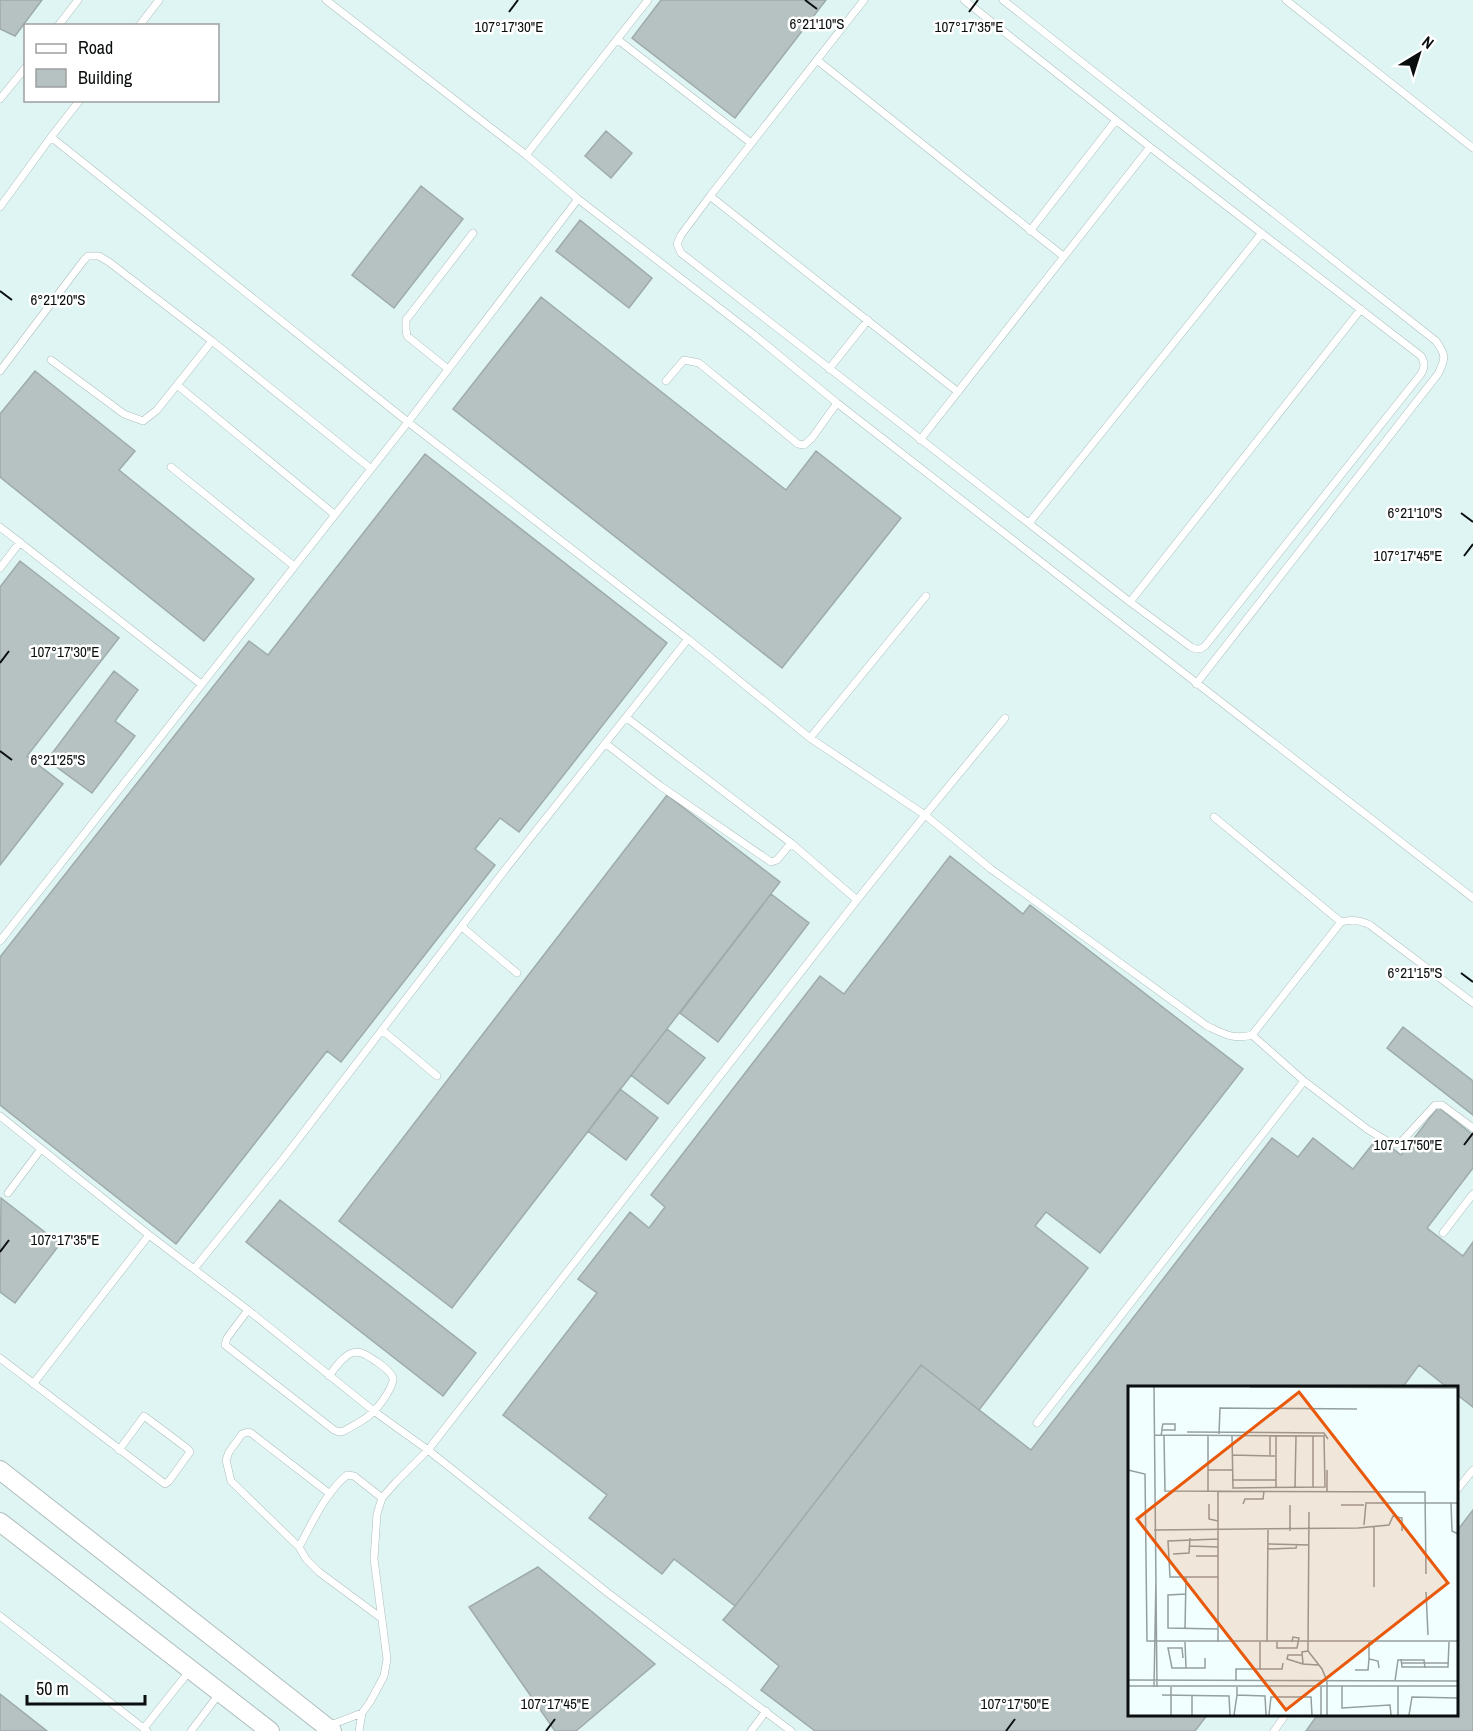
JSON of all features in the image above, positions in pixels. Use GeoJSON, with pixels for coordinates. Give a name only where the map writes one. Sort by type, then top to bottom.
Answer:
{"type":"FeatureCollection","features":[{"type":"Feature","properties":{"kind":"street"},"geometry":{"type":"LineString","coordinates":[[0,1470],[329,1729]]}},
{"type":"Feature","properties":{"kind":"street"},"geometry":{"type":"LineString","coordinates":[[0,1522],[270,1731]]}},
{"type":"Feature","properties":{"kind":"lane"},"geometry":{"type":"LineString","coordinates":[[60,24],[78,0]]}},
{"type":"Feature","properties":{"kind":"lane"},"geometry":{"type":"LineString","coordinates":[[141,24],[159,0]]}},
{"type":"Feature","properties":{"kind":"lane"},"geometry":{"type":"LineString","coordinates":[[326,0],[753,334],[837,403],[1473,898]]}},
{"type":"Feature","properties":{"kind":"lane"},"geometry":{"type":"LineString","coordinates":[[526,156],[648,0]]}},
{"type":"Feature","properties":{"kind":"lane"},"geometry":{"type":"LineString","coordinates":[[864,0],[710,196],[681,235],[677,244],[678,248],[681,253],[920,440],[1196,650],[1205,646],[1413,384],[1424,368],[1424,361],[1421,356],[964,0]]}},
{"type":"Feature","properties":{"kind":"lane"},"geometry":{"type":"LineString","coordinates":[[1003,0],[1436,341],[1443,351],[1444,362],[1438,374],[1196,684]]}},
{"type":"Feature","properties":{"kind":"lane"},"geometry":{"type":"LineString","coordinates":[[1286,0],[1473,148]]}},
{"type":"Feature","properties":{"kind":"lane"},"geometry":{"type":"LineString","coordinates":[[617,39],[751,143]]}},
{"type":"Feature","properties":{"kind":"lane"},"geometry":{"type":"LineString","coordinates":[[817,60],[1063,256]]}},
{"type":"Feature","properties":{"kind":"lane"},"geometry":{"type":"LineString","coordinates":[[0,99],[24,69]]}},
{"type":"Feature","properties":{"kind":"lane"},"geometry":{"type":"LineString","coordinates":[[0,207],[78,102]]}},
{"type":"Feature","properties":{"kind":"lane"},"geometry":{"type":"LineString","coordinates":[[1030,231],[1116,120]]}},
{"type":"Feature","properties":{"kind":"lane"},"geometry":{"type":"LineString","coordinates":[[51,137],[408,422],[688,639],[810,738],[925,815],[990,869],[1208,1026],[1229,1037],[1241,1038],[1252,1035],[1341,922],[1357,920],[1370,925],[1473,1003]]}},
{"type":"Feature","properties":{"kind":"lane"},"geometry":{"type":"LineString","coordinates":[[920,440],[1150,147]]}},
{"type":"Feature","properties":{"kind":"lane"},"geometry":{"type":"LineString","coordinates":[[710,196],[958,392]]}},
{"type":"Feature","properties":{"kind":"lane"},"geometry":{"type":"LineString","coordinates":[[0,941],[408,422],[578,199]]}},
{"type":"Feature","properties":{"kind":"lane"},"geometry":{"type":"LineString","coordinates":[[448,369],[407,336],[406,320],[472,233]]}},
{"type":"Feature","properties":{"kind":"lane"},"geometry":{"type":"LineString","coordinates":[[1029,524],[1262,233]]}},
{"type":"Feature","properties":{"kind":"lane"},"geometry":{"type":"LineString","coordinates":[[0,371],[84,260],[94,255],[104,258],[212,341],[370,468]]}},
{"type":"Feature","properties":{"kind":"lane"},"geometry":{"type":"LineString","coordinates":[[1130,602],[1360,309]]}},
{"type":"Feature","properties":{"kind":"lane"},"geometry":{"type":"LineString","coordinates":[[829,369],[868,320]]}},
{"type":"Feature","properties":{"kind":"lane"},"geometry":{"type":"LineString","coordinates":[[51,360],[124,414],[142,422],[157,410],[212,341]]}},
{"type":"Feature","properties":{"kind":"lane"},"geometry":{"type":"LineString","coordinates":[[666,381],[684,360],[699,363],[798,444],[804,445],[812,438],[837,403]]}},
{"type":"Feature","properties":{"kind":"lane"},"geometry":{"type":"LineString","coordinates":[[177,385],[334,514]]}},
{"type":"Feature","properties":{"kind":"lane"},"geometry":{"type":"LineString","coordinates":[[171,467],[294,566]]}},
{"type":"Feature","properties":{"kind":"lane"},"geometry":{"type":"LineString","coordinates":[[0,527],[201,684]]}},
{"type":"Feature","properties":{"kind":"lane"},"geometry":{"type":"LineString","coordinates":[[0,568],[20,542]]}},
{"type":"Feature","properties":{"kind":"lane"},"geometry":{"type":"LineString","coordinates":[[810,738],[926,596]]}},
{"type":"Feature","properties":{"kind":"lane"},"geometry":{"type":"LineString","coordinates":[[194,1269],[283,1159],[504,871],[688,639]]}},
{"type":"Feature","properties":{"kind":"lane"},"geometry":{"type":"LineString","coordinates":[[627,718],[791,843],[857,900]]}},
{"type":"Feature","properties":{"kind":"lane"},"geometry":{"type":"LineString","coordinates":[[358,1731],[362,1713],[384,1676],[387,1659],[374,1559],[377,1514],[382,1498],[428,1450],[857,900],[1005,718]]}},
{"type":"Feature","properties":{"kind":"lane"},"geometry":{"type":"LineString","coordinates":[[605,743],[659,785],[771,862],[777,860],[791,843]]}},
{"type":"Feature","properties":{"kind":"lane"},"geometry":{"type":"LineString","coordinates":[[1214,817],[1341,922]]}},
{"type":"Feature","properties":{"kind":"lane"},"geometry":{"type":"LineString","coordinates":[[462,927],[517,973]]}},
{"type":"Feature","properties":{"kind":"lane"},"geometry":{"type":"LineString","coordinates":[[382,1030],[437,1076]]}},
{"type":"Feature","properties":{"kind":"lane"},"geometry":{"type":"LineString","coordinates":[[1252,1035],[1304,1081],[1367,1130],[1392,1144],[1402,1141],[1435,1105],[1442,1105],[1473,1128]]}},
{"type":"Feature","properties":{"kind":"lane"},"geometry":{"type":"LineString","coordinates":[[1036,1423],[1304,1081]]}},
{"type":"Feature","properties":{"kind":"lane"},"geometry":{"type":"LineString","coordinates":[[0,1116],[375,1412],[428,1450],[608,1593],[791,1731]]}},
{"type":"Feature","properties":{"kind":"lane"},"geometry":{"type":"LineString","coordinates":[[8,1193],[42,1149]]}},
{"type":"Feature","properties":{"kind":"lane"},"geometry":{"type":"LineString","coordinates":[[1443,1233],[1473,1194]]}},
{"type":"Feature","properties":{"kind":"lane"},"geometry":{"type":"LineString","coordinates":[[33,1384],[149,1235]]}},
{"type":"Feature","properties":{"kind":"lane"},"geometry":{"type":"LineString","coordinates":[[248,1310],[227,1338],[225,1345],[227,1348],[339,1432],[375,1412],[393,1382],[389,1372],[362,1352],[347,1355],[329,1376]]}},
{"type":"Feature","properties":{"kind":"lane"},"geometry":{"type":"LineString","coordinates":[[0,1358],[119,1450],[165,1484],[190,1452],[144,1416],[119,1450]]}},
{"type":"Feature","properties":{"kind":"lane"},"geometry":{"type":"LineString","coordinates":[[330,1494],[248,1432],[242,1434],[226,1460],[231,1481],[299,1547],[306,1559],[319,1572],[381,1618]]}},
{"type":"Feature","properties":{"kind":"lane"},"geometry":{"type":"LineString","coordinates":[[1458,1489],[1473,1470]]}},
{"type":"Feature","properties":{"kind":"lane"},"geometry":{"type":"LineString","coordinates":[[299,1547],[330,1494],[344,1477],[351,1474],[382,1498]]}},
{"type":"Feature","properties":{"kind":"lane"},"geometry":{"type":"LineString","coordinates":[[0,1616],[146,1730],[191,1669]]}},
{"type":"Feature","properties":{"kind":"lane"},"geometry":{"type":"LineString","coordinates":[[191,1731],[220,1692]]}},
{"type":"Feature","properties":{"kind":"lane"},"geometry":{"type":"LineString","coordinates":[[751,1731],[766,1711]]}},
{"type":"Feature","properties":{"kind":"lane"},"geometry":{"type":"LineString","coordinates":[[329,1729],[362,1713]]}},
{"type":"Feature","properties":{"kind":"lane"},"geometry":{"type":"LineString","coordinates":[[1274,1731],[1285,1716]]}},
{"type":"Feature","properties":{"kind":"shaded area"},"geometry":{"type":"Polygon","coordinates":[[[0,0],[1473,0],[1473,1731],[0,1731],[0,0]]]}},
{"type":"Feature","properties":{"kind":"building"},"geometry":{"type":"Polygon","coordinates":[[[0,0],[42,0],[15,36],[0,29],[0,0]]]}},
{"type":"Feature","properties":{"kind":"building"},"geometry":{"type":"Polygon","coordinates":[[[661,0],[826,0],[735,118],[632,38],[661,0]]]}},
{"type":"Feature","properties":{"kind":"building"},"geometry":{"type":"Polygon","coordinates":[[[606,131],[632,153],[611,178],[585,156],[606,131]]]}},
{"type":"Feature","properties":{"kind":"building"},"geometry":{"type":"Polygon","coordinates":[[[421,186],[463,219],[394,308],[352,275],[421,186]]]}},
{"type":"Feature","properties":{"kind":"building"},"geometry":{"type":"Polygon","coordinates":[[[580,220],[652,278],[629,308],[556,251],[580,220]]]}},
{"type":"Feature","properties":{"kind":"building"},"geometry":{"type":"Polygon","coordinates":[[[541,297],[786,490],[816,451],[901,518],[782,668],[453,409],[541,297]]]}},
{"type":"Feature","properties":{"kind":"building"},"geometry":{"type":"Polygon","coordinates":[[[35,371],[135,451],[119,470],[254,579],[204,641],[0,477],[0,414],[35,371]]]}},
{"type":"Feature","properties":{"kind":"building"},"geometry":{"type":"Polygon","coordinates":[[[425,454],[667,643],[519,832],[500,818],[475,849],[495,865],[341,1062],[327,1051],[176,1244],[0,1105],[0,957],[249,641],[268,655],[425,454]]]}},
{"type":"Feature","properties":{"kind":"building"},"geometry":{"type":"Polygon","coordinates":[[[20,561],[119,638],[27,756],[63,784],[0,865],[0,587],[20,561]]]}},
{"type":"Feature","properties":{"kind":"building"},"geometry":{"type":"Polygon","coordinates":[[[114,671],[138,690],[115,721],[135,736],[92,793],[47,760],[114,671]]]}},
{"type":"Feature","properties":{"kind":"building"},"geometry":{"type":"Polygon","coordinates":[[[667,795],[780,882],[452,1308],[339,1221],[667,795]]]}},
{"type":"Feature","properties":{"kind":"building"},"geometry":{"type":"Polygon","coordinates":[[[950,856],[1023,914],[1030,905],[1243,1069],[1100,1253],[1046,1212],[1035,1226],[1088,1268],[979,1410],[921,1365],[735,1606],[674,1559],[662,1574],[589,1518],[607,1495],[503,1415],[597,1293],[578,1279],[630,1212],[649,1228],[665,1207],[651,1195],[820,976],[844,994],[950,856]]]}},
{"type":"Feature","properties":{"kind":"building"},"geometry":{"type":"Polygon","coordinates":[[[771,894],[809,923],[718,1042],[680,1013],[771,894]]]}},
{"type":"Feature","properties":{"kind":"building"},"geometry":{"type":"Polygon","coordinates":[[[1403,1027],[1473,1081],[1473,1115],[1387,1048],[1403,1027]]]}},
{"type":"Feature","properties":{"kind":"building"},"geometry":{"type":"Polygon","coordinates":[[[667,1029],[705,1058],[668,1104],[631,1075],[667,1029]]]}},
{"type":"Feature","properties":{"kind":"building"},"geometry":{"type":"Polygon","coordinates":[[[620,1089],[658,1118],[626,1160],[588,1131],[620,1089]]]}},
{"type":"Feature","properties":{"kind":"building"},"geometry":{"type":"Polygon","coordinates":[[[1438,1107],[1473,1135],[1473,1168],[1427,1228],[1463,1256],[1473,1242],[1473,1407],[1458,1396],[1458,1386],[1445,1386],[1419,1365],[1403,1386],[1128,1386],[1128,1716],[1206,1716],[1195,1731],[815,1731],[761,1690],[779,1666],[723,1620],[921,1365],[1031,1450],[1272,1138],[1298,1157],[1313,1138],[1353,1169],[1378,1137],[1401,1155],[1438,1107]]]}},
{"type":"Feature","properties":{"kind":"building"},"geometry":{"type":"Polygon","coordinates":[[[1,1198],[60,1244],[15,1303],[0,1292],[1,1198]]]}},
{"type":"Feature","properties":{"kind":"building"},"geometry":{"type":"Polygon","coordinates":[[[280,1200],[476,1353],[443,1396],[246,1242],[280,1200]]]}},
{"type":"Feature","properties":{"kind":"building"},"geometry":{"type":"Polygon","coordinates":[[[1473,1510],[1473,1731],[1306,1731],[1317,1716],[1458,1716],[1458,1529],[1473,1510]]]}},
{"type":"Feature","properties":{"kind":"building"},"geometry":{"type":"Polygon","coordinates":[[[538,1567],[655,1664],[576,1731],[555,1731],[469,1607],[538,1567]]]}},
{"type":"Feature","properties":{"kind":"building"},"geometry":{"type":"Polygon","coordinates":[[[0,1694],[47,1731],[0,1731],[0,1694]]]}}]}
